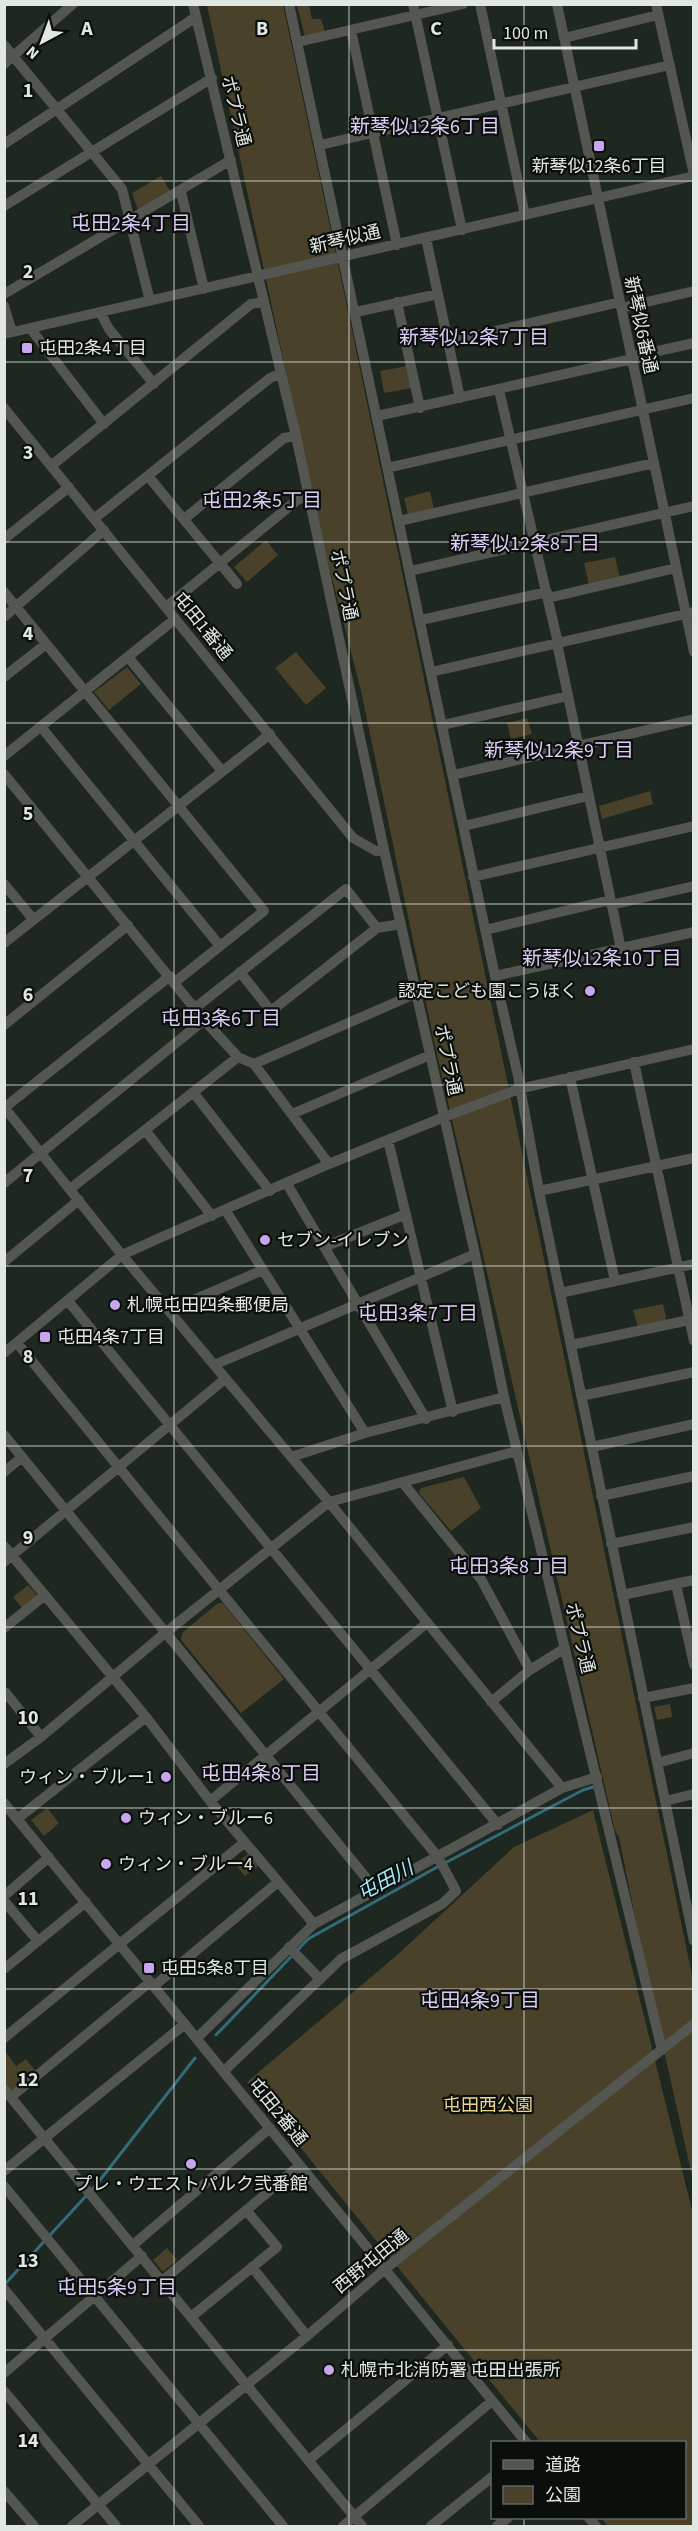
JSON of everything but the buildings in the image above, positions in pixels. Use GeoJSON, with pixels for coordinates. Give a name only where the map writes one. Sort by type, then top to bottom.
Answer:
{"type":"FeatureCollection","features":[{"type":"Feature","properties":{"kind":"street"},"geometry":{"type":"LineString","coordinates":[[4,64],[73,4]]}},
{"type":"Feature","properties":{"kind":"street","name":"ポプラ通"},"geometry":{"type":"LineString","coordinates":[[193,4],[296,436],[384,850],[475,1254],[504,1397],[662,2050]]}},
{"type":"Feature","properties":{"kind":"street"},"geometry":{"type":"LineString","coordinates":[[290,4],[519,1089],[693,1941]]}},
{"type":"Feature","properties":{"kind":"street"},"geometry":{"type":"LineString","coordinates":[[298,42],[351,30],[414,10],[463,4]]}},
{"type":"Feature","properties":{"kind":"street"},"geometry":{"type":"LineString","coordinates":[[480,4],[525,215]]}},
{"type":"Feature","properties":{"kind":"street","name":"新琴似6番通"},"geometry":{"type":"LineString","coordinates":[[556,4],[676,568],[689,613],[693,652]]}},
{"type":"Feature","properties":{"kind":"street"},"geometry":{"type":"LineString","coordinates":[[414,10],[462,230]]}},
{"type":"Feature","properties":{"kind":"street"},"geometry":{"type":"LineString","coordinates":[[564,38],[657,10],[693,176]]}},
{"type":"Feature","properties":{"kind":"street"},"geometry":{"type":"LineString","coordinates":[[4,144],[196,17]]}},
{"type":"Feature","properties":{"kind":"street"},"geometry":{"type":"LineString","coordinates":[[351,30],[397,245]]}},
{"type":"Feature","properties":{"kind":"street"},"geometry":{"type":"LineString","coordinates":[[4,45],[122,189],[150,301]]}},
{"type":"Feature","properties":{"kind":"street"},"geometry":{"type":"LineString","coordinates":[[320,145],[670,65]]}},
{"type":"Feature","properties":{"kind":"street"},"geometry":{"type":"LineString","coordinates":[[4,206],[212,78]]}},
{"type":"Feature","properties":{"kind":"street"},"geometry":{"type":"LineString","coordinates":[[4,294],[181,192],[231,160]]}},
{"type":"Feature","properties":{"kind":"street","name":"新琴似通"},"geometry":{"type":"LineString","coordinates":[[8,333],[693,176]]}},
{"type":"Feature","properties":{"kind":"street"},"geometry":{"type":"LineString","coordinates":[[181,192],[204,289]]}},
{"type":"Feature","properties":{"kind":"street"},"geometry":{"type":"LineString","coordinates":[[426,238],[460,398]]}},
{"type":"Feature","properties":{"kind":"street"},"geometry":{"type":"LineString","coordinates":[[448,342],[693,291]]}},
{"type":"Feature","properties":{"kind":"street"},"geometry":{"type":"LineString","coordinates":[[356,312],[438,294]]}},
{"type":"Feature","properties":{"kind":"street"},"geometry":{"type":"LineString","coordinates":[[51,466],[251,304],[264,302]]}},
{"type":"Feature","properties":{"kind":"street"},"geometry":{"type":"LineString","coordinates":[[398,303],[420,408]]}},
{"type":"Feature","properties":{"kind":"street"},"geometry":{"type":"LineString","coordinates":[[4,306],[8,333]]}},
{"type":"Feature","properties":{"kind":"street"},"geometry":{"type":"LineString","coordinates":[[100,312],[109,328],[154,384]]}},
{"type":"Feature","properties":{"kind":"street"},"geometry":{"type":"LineString","coordinates":[[30,328],[104,424]]}},
{"type":"Feature","properties":{"kind":"street"},"geometry":{"type":"LineString","coordinates":[[377,416],[499,390],[693,343]]}},
{"type":"Feature","properties":{"kind":"street"},"geometry":{"type":"LineString","coordinates":[[95,518],[270,378],[281,373]]}},
{"type":"Feature","properties":{"kind":"street"},"geometry":{"type":"LineString","coordinates":[[499,390],[548,595],[621,949]]}},
{"type":"Feature","properties":{"kind":"street"},"geometry":{"type":"LineString","coordinates":[[387,468],[693,398]]}},
{"type":"Feature","properties":{"kind":"street","name":"屯田1番通"},"geometry":{"type":"LineString","coordinates":[[4,408],[353,838],[376,851],[384,850]]}},
{"type":"Feature","properties":{"kind":"street"},"geometry":{"type":"LineString","coordinates":[[184,519],[284,438],[296,436]]}},
{"type":"Feature","properties":{"kind":"street"},"geometry":{"type":"LineString","coordinates":[[399,520],[654,463]]}},
{"type":"Feature","properties":{"kind":"street"},"geometry":{"type":"LineString","coordinates":[[148,476],[237,584]]}},
{"type":"Feature","properties":{"kind":"street"},"geometry":{"type":"LineString","coordinates":[[4,539],[69,487]]}},
{"type":"Feature","properties":{"kind":"street"},"geometry":{"type":"LineString","coordinates":[[166,607],[219,562],[308,494]]}},
{"type":"Feature","properties":{"kind":"street"},"geometry":{"type":"LineString","coordinates":[[410,571],[693,506]]}},
{"type":"Feature","properties":{"kind":"street"},"geometry":{"type":"LineString","coordinates":[[4,617],[104,530]]}},
{"type":"Feature","properties":{"kind":"street"},"geometry":{"type":"LineString","coordinates":[[421,620],[676,568]]}},
{"type":"Feature","properties":{"kind":"street"},"geometry":{"type":"LineString","coordinates":[[4,592],[264,911],[5,1108],[122,1255],[329,1502],[562,1788]]}},
{"type":"Feature","properties":{"kind":"street"},"geometry":{"type":"LineString","coordinates":[[431,672],[689,613]]}},
{"type":"Feature","properties":{"kind":"street"},"geometry":{"type":"LineString","coordinates":[[4,756],[175,619]]}},
{"type":"Feature","properties":{"kind":"street"},"geometry":{"type":"LineString","coordinates":[[4,677],[46,644]]}},
{"type":"Feature","properties":{"kind":"street"},"geometry":{"type":"LineString","coordinates":[[128,657],[222,771]]}},
{"type":"Feature","properties":{"kind":"street"},"geometry":{"type":"LineString","coordinates":[[443,726],[568,696]]}},
{"type":"Feature","properties":{"kind":"street"},"geometry":{"type":"LineString","coordinates":[[453,775],[693,719]]}},
{"type":"Feature","properties":{"kind":"street"},"geometry":{"type":"LineString","coordinates":[[41,727],[220,946]]}},
{"type":"Feature","properties":{"kind":"street"},"geometry":{"type":"LineString","coordinates":[[4,943],[270,734]]}},
{"type":"Feature","properties":{"kind":"street"},"geometry":{"type":"LineString","coordinates":[[4,774],[204,1020],[238,1057],[254,1064],[329,1164]]}},
{"type":"Feature","properties":{"kind":"street"},"geometry":{"type":"LineString","coordinates":[[464,826],[588,796]]}},
{"type":"Feature","properties":{"kind":"street"},"geometry":{"type":"LineString","coordinates":[[473,877],[693,826]]}},
{"type":"Feature","properties":{"kind":"street"},"geometry":{"type":"LineString","coordinates":[[4,884],[33,919]]}},
{"type":"Feature","properties":{"kind":"street"},"geometry":{"type":"LineString","coordinates":[[485,930],[693,886]]}},
{"type":"Feature","properties":{"kind":"street"},"geometry":{"type":"LineString","coordinates":[[195,1008],[346,889],[377,928]]}},
{"type":"Feature","properties":{"kind":"street"},"geometry":{"type":"LineString","coordinates":[[240,972],[271,1011],[377,928],[401,924]]}},
{"type":"Feature","properties":{"kind":"street"},"geometry":{"type":"LineString","coordinates":[[4,1025],[128,925]]}},
{"type":"Feature","properties":{"kind":"street"},"geometry":{"type":"LineString","coordinates":[[495,976],[693,932]]}},
{"type":"Feature","properties":{"kind":"street"},"geometry":{"type":"LineString","coordinates":[[254,1064],[417,993]]}},
{"type":"Feature","properties":{"kind":"street"},"geometry":{"type":"LineString","coordinates":[[4,1184],[204,1020]]}},
{"type":"Feature","properties":{"kind":"street"},"geometry":{"type":"LineString","coordinates":[[4,1353],[122,1255],[329,1164],[519,1089],[693,1049]]}},
{"type":"Feature","properties":{"kind":"street"},"geometry":{"type":"LineString","coordinates":[[292,1114],[430,1055]]}},
{"type":"Feature","properties":{"kind":"street"},"geometry":{"type":"LineString","coordinates":[[70,1189],[238,1057]]}},
{"type":"Feature","properties":{"kind":"street"},"geometry":{"type":"LineString","coordinates":[[634,1062],[691,1319],[693,1341]]}},
{"type":"Feature","properties":{"kind":"street"},"geometry":{"type":"LineString","coordinates":[[570,1077],[615,1281]]}},
{"type":"Feature","properties":{"kind":"street"},"geometry":{"type":"LineString","coordinates":[[193,1092],[270,1191]]}},
{"type":"Feature","properties":{"kind":"street"},"geometry":{"type":"LineString","coordinates":[[145,1130],[212,1216]]}},
{"type":"Feature","properties":{"kind":"street"},"geometry":{"type":"LineString","coordinates":[[388,1140],[453,1412]]}},
{"type":"Feature","properties":{"kind":"street"},"geometry":{"type":"LineString","coordinates":[[539,1191],[693,1158]]}},
{"type":"Feature","properties":{"kind":"street"},"geometry":{"type":"LineString","coordinates":[[287,1184],[426,1419]]}},
{"type":"Feature","properties":{"kind":"street"},"geometry":{"type":"LineString","coordinates":[[4,1262],[79,1200]]}},
{"type":"Feature","properties":{"kind":"street"},"geometry":{"type":"LineString","coordinates":[[226,1211],[365,1433]]}},
{"type":"Feature","properties":{"kind":"street"},"geometry":{"type":"LineString","coordinates":[[324,1247],[406,1214]]}},
{"type":"Feature","properties":{"kind":"street"},"geometry":{"type":"LineString","coordinates":[[214,1365],[475,1254]]}},
{"type":"Feature","properties":{"kind":"street"},"geometry":{"type":"LineString","coordinates":[[560,1293],[693,1264]]}},
{"type":"Feature","properties":{"kind":"street"},"geometry":{"type":"LineString","coordinates":[[170,1310],[263,1270]]}},
{"type":"Feature","properties":{"kind":"street"},"geometry":{"type":"LineString","coordinates":[[68,1301],[498,1825]]}},
{"type":"Feature","properties":{"kind":"street"},"geometry":{"type":"LineString","coordinates":[[571,1345],[691,1319]]}},
{"type":"Feature","properties":{"kind":"street"},"geometry":{"type":"LineString","coordinates":[[16,1343],[438,1857],[456,1892],[441,1904],[340,1959],[224,2071]]}},
{"type":"Feature","properties":{"kind":"street"},"geometry":{"type":"LineString","coordinates":[[581,1396],[693,1372]]}},
{"type":"Feature","properties":{"kind":"street"},"geometry":{"type":"LineString","coordinates":[[8,1559],[225,1379]]}},
{"type":"Feature","properties":{"kind":"street"},"geometry":{"type":"LineString","coordinates":[[291,1457],[365,1433],[504,1397]]}},
{"type":"Feature","properties":{"kind":"street"},"geometry":{"type":"LineString","coordinates":[[591,1447],[693,1424]]}},
{"type":"Feature","properties":{"kind":"street"},"geometry":{"type":"LineString","coordinates":[[4,1435],[376,1890]]}},
{"type":"Feature","properties":{"kind":"street"},"geometry":{"type":"LineString","coordinates":[[4,1764],[41,1737],[165,1633],[329,1502],[517,1451]]}},
{"type":"Feature","properties":{"kind":"street"},"geometry":{"type":"LineString","coordinates":[[4,1472],[22,1457]]}},
{"type":"Feature","properties":{"kind":"street"},"geometry":{"type":"LineString","coordinates":[[601,1496],[693,1476]]}},
{"type":"Feature","properties":{"kind":"street"},"geometry":{"type":"LineString","coordinates":[[403,1483],[482,1579],[530,1670]]}},
{"type":"Feature","properties":{"kind":"street"},"geometry":{"type":"LineString","coordinates":[[611,1544],[693,1527]]}},
{"type":"Feature","properties":{"kind":"street"},"geometry":{"type":"LineString","coordinates":[[4,1546],[8,1559],[45,1595],[146,1717],[210,1801],[314,1924]]}},
{"type":"Feature","properties":{"kind":"street"},"geometry":{"type":"LineString","coordinates":[[622,1595],[693,1580]]}},
{"type":"Feature","properties":{"kind":"street"},"geometry":{"type":"LineString","coordinates":[[676,1584],[693,1665]]}},
{"type":"Feature","properties":{"kind":"street"},"geometry":{"type":"LineString","coordinates":[[4,1628],[45,1595]]}},
{"type":"Feature","properties":{"kind":"street"},"geometry":{"type":"LineString","coordinates":[[210,1801],[427,1623]]}},
{"type":"Feature","properties":{"kind":"street"},"geometry":{"type":"LineString","coordinates":[[491,1702],[530,1670],[565,1648]]}},
{"type":"Feature","properties":{"kind":"street"},"geometry":{"type":"LineString","coordinates":[[643,1698],[693,1688]]}},
{"type":"Feature","properties":{"kind":"street"},"geometry":{"type":"LineString","coordinates":[[4,1694],[6,1693],[41,1737]]}},
{"type":"Feature","properties":{"kind":"street"},"geometry":{"type":"LineString","coordinates":[[17,1819],[146,1717]]}},
{"type":"Feature","properties":{"kind":"street"},"geometry":{"type":"LineString","coordinates":[[657,1762],[693,1753]]}},
{"type":"Feature","properties":{"kind":"street"},"geometry":{"type":"LineString","coordinates":[[197,2038],[314,1924],[562,1788],[597,1777]]}},
{"type":"Feature","properties":{"kind":"street"},"geometry":{"type":"LineString","coordinates":[[665,1801],[693,1794]]}},
{"type":"Feature","properties":{"kind":"street","name":"屯田2番通"},"geometry":{"type":"LineString","coordinates":[[4,1803],[525,2441]]}},
{"type":"Feature","properties":{"kind":"street"},"geometry":{"type":"LineString","coordinates":[[4,2038],[245,1842]]}},
{"type":"Feature","properties":{"kind":"street"},"geometry":{"type":"LineString","coordinates":[[38,1941],[4,1898],[49,1857]]}},
{"type":"Feature","properties":{"kind":"street"},"geometry":{"type":"LineString","coordinates":[[278,1882],[152,1984],[8,2093],[362,2526]]}},
{"type":"Feature","properties":{"kind":"street"},"geometry":{"type":"LineString","coordinates":[[4,1969],[86,1902]]}},
{"type":"Feature","properties":{"kind":"street"},"geometry":{"type":"LineString","coordinates":[[289,1947],[320,1979]]}},
{"type":"Feature","properties":{"kind":"street"},"geometry":{"type":"LineString","coordinates":[[4,2171],[185,2024]]}},
{"type":"Feature","properties":{"kind":"street","name":"西野屯田通"},"geometry":{"type":"LineString","coordinates":[[72,2526],[307,2336],[385,2269],[693,2024]]}},
{"type":"Feature","properties":{"kind":"street"},"geometry":{"type":"LineString","coordinates":[[133,2245],[270,2128]]}},
{"type":"Feature","properties":{"kind":"street"},"geometry":{"type":"LineString","coordinates":[[162,2281],[300,2164]]}},
{"type":"Feature","properties":{"kind":"street"},"geometry":{"type":"LineString","coordinates":[[4,2186],[283,2526]]}},
{"type":"Feature","properties":{"kind":"street"},"geometry":{"type":"LineString","coordinates":[[191,2317],[277,2247],[246,2210]]}},
{"type":"Feature","properties":{"kind":"street"},"geometry":{"type":"LineString","coordinates":[[4,2373],[46,2340],[94,2295],[142,2256]]}},
{"type":"Feature","properties":{"kind":"street"},"geometry":{"type":"LineString","coordinates":[[252,2267],[307,2336]]}},
{"type":"Feature","properties":{"kind":"street"},"geometry":{"type":"LineString","coordinates":[[6,2291],[199,2526]]}},
{"type":"Feature","properties":{"kind":"street"},"geometry":{"type":"LineString","coordinates":[[309,2460],[448,2345]]}},
{"type":"Feature","properties":{"kind":"street"},"geometry":{"type":"LineString","coordinates":[[4,2391],[116,2526]]}},
{"type":"Feature","properties":{"kind":"street"},"geometry":{"type":"LineString","coordinates":[[342,2526],[492,2402]]}},
{"type":"Feature","properties":{"kind":"street"},"geometry":{"type":"LineString","coordinates":[[431,2526],[491,2478]]}},
{"type":"Feature","properties":{"kind":"street"},"geometry":{"type":"LineString","coordinates":[[4,2491],[34,2526]]}},
{"type":"Feature","properties":{"kind":"green space"},"geometry":{"type":"Polygon","coordinates":[[[207,5],[283,5],[693,1980],[693,2180],[645,1967],[619,1837],[615,1831],[434,1041],[361,691],[321,535],[207,5]]]}},
{"type":"Feature","properties":{"kind":"green space"},"geometry":{"type":"Polygon","coordinates":[[[297,5],[309,5],[312,19],[321,19],[325,32],[305,37],[297,5]]]}},
{"type":"Feature","properties":{"kind":"green space"},"geometry":{"type":"Polygon","coordinates":[[[161,176],[172,194],[139,213],[132,193],[161,176]]]}},
{"type":"Feature","properties":{"kind":"green space"},"geometry":{"type":"Polygon","coordinates":[[[407,366],[412,388],[384,393],[380,371],[407,366]]]}},
{"type":"Feature","properties":{"kind":"green space"},"geometry":{"type":"Polygon","coordinates":[[[430,491],[434,509],[408,515],[404,498],[430,491]]]}},
{"type":"Feature","properties":{"kind":"green space"},"geometry":{"type":"Polygon","coordinates":[[[266,540],[278,555],[247,582],[234,567],[266,540]]]}},
{"type":"Feature","properties":{"kind":"green space"},"geometry":{"type":"Polygon","coordinates":[[[615,557],[620,578],[589,585],[584,563],[615,557]]]}},
{"type":"Feature","properties":{"kind":"green space"},"geometry":{"type":"Polygon","coordinates":[[[296,652],[326,688],[306,705],[275,668],[296,652]]]}},
{"type":"Feature","properties":{"kind":"green space"},"geometry":{"type":"Polygon","coordinates":[[[127,667],[141,684],[109,710],[94,692],[127,667]]]}},
{"type":"Feature","properties":{"kind":"green space"},"geometry":{"type":"Polygon","coordinates":[[[527,718],[532,734],[511,739],[507,723],[527,718]]]}},
{"type":"Feature","properties":{"kind":"green space"},"geometry":{"type":"Polygon","coordinates":[[[650,791],[653,804],[602,819],[599,806],[650,791]]]}},
{"type":"Feature","properties":{"kind":"green space"},"geometry":{"type":"Polygon","coordinates":[[[663,1304],[667,1322],[638,1328],[633,1310],[663,1304]]]}},
{"type":"Feature","properties":{"kind":"green space"},"geometry":{"type":"Polygon","coordinates":[[[464,1477],[481,1508],[451,1531],[419,1493],[421,1488],[464,1477]]]}},
{"type":"Feature","properties":{"kind":"green space"},"geometry":{"type":"Polygon","coordinates":[[[28,1585],[39,1597],[24,1610],[13,1597],[28,1585]]]}},
{"type":"Feature","properties":{"kind":"green space"},"geometry":{"type":"Polygon","coordinates":[[[218,1603],[223,1603],[284,1679],[241,1713],[181,1640],[182,1633],[218,1603]]]}},
{"type":"Feature","properties":{"kind":"green space"},"geometry":{"type":"Polygon","coordinates":[[[670,1704],[672,1717],[657,1720],[654,1707],[670,1704]]]}},
{"type":"Feature","properties":{"kind":"green space"},"geometry":{"type":"Polygon","coordinates":[[[47,1808],[59,1823],[44,1836],[31,1820],[47,1808]]]}},
{"type":"Feature","properties":{"kind":"green space","name":"屯田西公園"},"geometry":{"type":"Polygon","coordinates":[[[593,1810],[693,2214],[693,2526],[608,2526],[602,2519],[686,2519],[686,2441],[539,2441],[247,2082],[396,1956],[514,1847],[593,1810]]]}},
{"type":"Feature","properties":{"kind":"green space"},"geometry":{"type":"Polygon","coordinates":[[[248,1854],[258,1866],[245,1876],[235,1864],[248,1854]]]}},
{"type":"Feature","properties":{"kind":"green space"},"geometry":{"type":"Polygon","coordinates":[[[5,2051],[16,2066],[26,2059],[36,2072],[8,2093],[5,2088],[5,2051]]]}},
{"type":"Feature","properties":{"kind":"green space"},"geometry":{"type":"Polygon","coordinates":[[[167,2248],[177,2260],[163,2272],[153,2260],[167,2248]]]}},
{"type":"Feature","properties":{"kind":"waterway","name":"屯田川"},"geometry":{"type":"LineString","coordinates":[[445,1863],[583,1790],[593,1787]]}},
{"type":"Feature","properties":{"kind":"waterway","name":"屯田川"},"geometry":{"type":"LineString","coordinates":[[216,2035],[308,1939],[439,1866]]}},
{"type":"Feature","properties":{"kind":"waterway","name":"屯田川"},"geometry":{"type":"LineString","coordinates":[[4,2285],[97,2184],[195,2058]]}},
{"type":"Feature","properties":{"kind":"place","name":"新琴似12条6丁目"},"geometry":{"type":"Point","coordinates":[599,146]}},
{"type":"Feature","properties":{"kind":"place","name":"屯田2条4丁目"},"geometry":{"type":"Point","coordinates":[27,348]}},
{"type":"Feature","properties":{"kind":"place","name":"認定こども園こうほく"},"geometry":{"type":"Point","coordinates":[590,991]}},
{"type":"Feature","properties":{"kind":"place","name":"セブン-イレブン"},"geometry":{"type":"Point","coordinates":[265,1240]}},
{"type":"Feature","properties":{"kind":"place","name":"札幌屯田四条郵便局"},"geometry":{"type":"Point","coordinates":[115,1305]}},
{"type":"Feature","properties":{"kind":"place","name":"屯田4条7丁目"},"geometry":{"type":"Point","coordinates":[45,1337]}},
{"type":"Feature","properties":{"kind":"place","name":"ウィン・ブルー1"},"geometry":{"type":"Point","coordinates":[166,1777]}},
{"type":"Feature","properties":{"kind":"place","name":"ウィン・ブルー6"},"geometry":{"type":"Point","coordinates":[126,1818]}},
{"type":"Feature","properties":{"kind":"place","name":"ウィン・ブルー4"},"geometry":{"type":"Point","coordinates":[106,1864]}},
{"type":"Feature","properties":{"kind":"place","name":"屯田5条8丁目"},"geometry":{"type":"Point","coordinates":[149,1968]}},
{"type":"Feature","properties":{"kind":"place","name":"プレ・ウエストパルク弐番館"},"geometry":{"type":"Point","coordinates":[191,2164]}},
{"type":"Feature","properties":{"kind":"place","name":"札幌市北消防署 屯田出張所"},"geometry":{"type":"Point","coordinates":[329,2370]}},
{"type":"Feature","properties":{"kind":"district","name":"新琴似12条6丁目"},"geometry":{"type":"Point","coordinates":[425,126]}},
{"type":"Feature","properties":{"kind":"district","name":"屯田2条4丁目"},"geometry":{"type":"Point","coordinates":[131,223]}},
{"type":"Feature","properties":{"kind":"district","name":"新琴似12条7丁目"},"geometry":{"type":"Point","coordinates":[474,337]}},
{"type":"Feature","properties":{"kind":"district","name":"屯田2条5丁目"},"geometry":{"type":"Point","coordinates":[262,500]}},
{"type":"Feature","properties":{"kind":"district","name":"新琴似12条8丁目"},"geometry":{"type":"Point","coordinates":[525,543]}},
{"type":"Feature","properties":{"kind":"district","name":"新琴似12条9丁目"},"geometry":{"type":"Point","coordinates":[559,750]}},
{"type":"Feature","properties":{"kind":"district","name":"新琴似12条10丁目"},"geometry":{"type":"Point","coordinates":[602,958]}},
{"type":"Feature","properties":{"kind":"district","name":"屯田3条6丁目"},"geometry":{"type":"Point","coordinates":[221,1018]}},
{"type":"Feature","properties":{"kind":"district","name":"屯田3条7丁目"},"geometry":{"type":"Point","coordinates":[418,1313]}},
{"type":"Feature","properties":{"kind":"district","name":"屯田3条8丁目"},"geometry":{"type":"Point","coordinates":[509,1566]}},
{"type":"Feature","properties":{"kind":"district","name":"屯田4条8丁目"},"geometry":{"type":"Point","coordinates":[261,1773]}},
{"type":"Feature","properties":{"kind":"district","name":"屯田4条9丁目"},"geometry":{"type":"Point","coordinates":[480,2000]}},
{"type":"Feature","properties":{"kind":"district","name":"屯田5条9丁目"},"geometry":{"type":"Point","coordinates":[117,2287]}}]}
